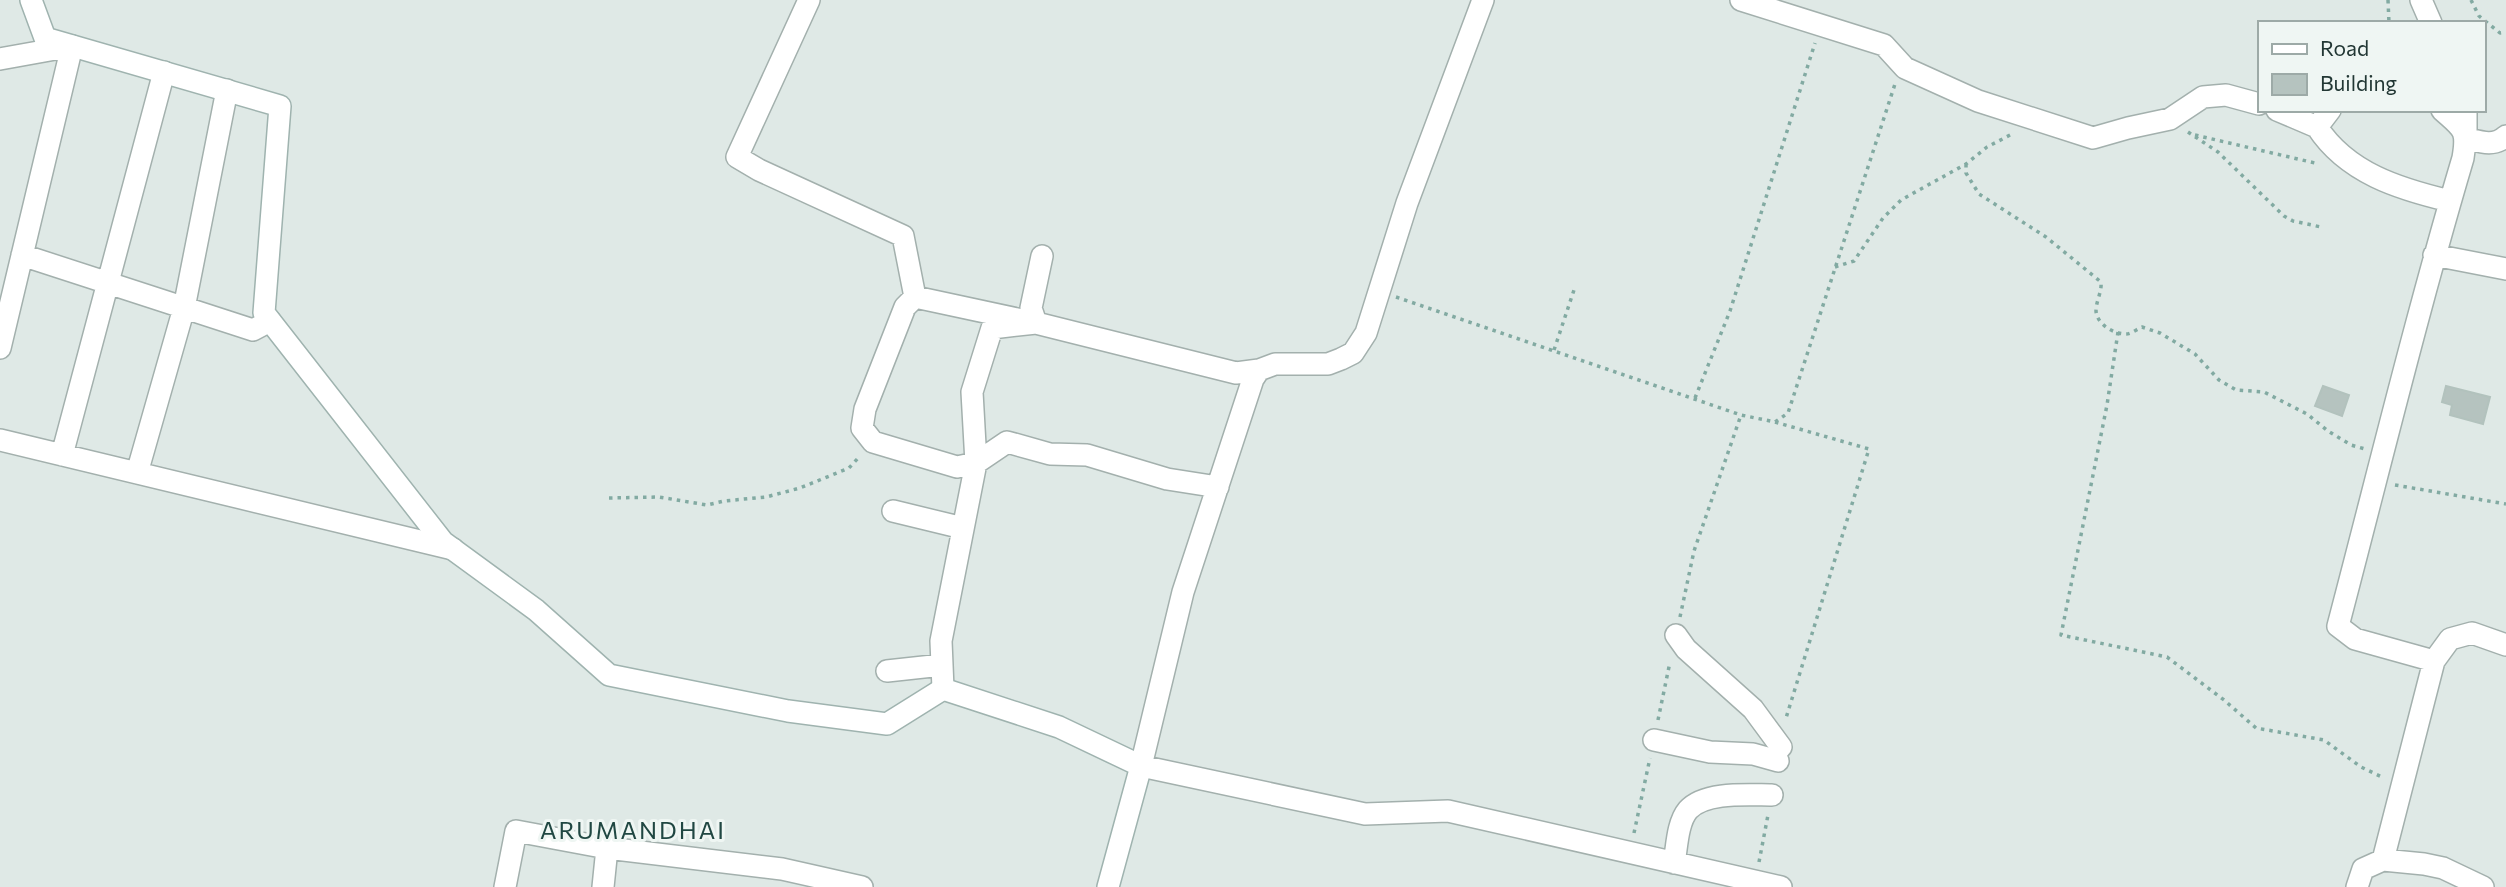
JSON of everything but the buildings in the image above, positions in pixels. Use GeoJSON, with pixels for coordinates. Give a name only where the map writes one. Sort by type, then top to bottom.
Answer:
{"type":"FeatureCollection","features":[{"type":"Feature","properties":{"kind":"street"},"geometry":{"type":"LineString","coordinates":[[31,0],[45,38],[280,106],[264,313],[443,542],[536,610],[609,675],[788,711],[887,724],[943,689]]}},
{"type":"Feature","properties":{"kind":"street"},"geometry":{"type":"LineString","coordinates":[[809,0],[737,157],[903,236],[915,298]]}},
{"type":"Feature","properties":{"kind":"street"},"geometry":{"type":"LineString","coordinates":[[915,298],[1036,323],[1236,373],[1259,370],[1275,364],[1328,363],[1353,353],[1366,333],[1406,203],[1483,0]]}},
{"type":"Feature","properties":{"kind":"street"},"geometry":{"type":"LineString","coordinates":[[1741,0],[1884,46],[1905,68],[1978,101],[2093,138],[2181,114],[2203,97],[2226,95],[2258,104]]}},
{"type":"Feature","properties":{"kind":"street"},"geometry":{"type":"LineString","coordinates":[[2421,0],[2430,21]]}},
{"type":"Feature","properties":{"kind":"street"},"geometry":{"type":"LineString","coordinates":[[0,59],[72,46]]}},
{"type":"Feature","properties":{"kind":"street"},"geometry":{"type":"LineString","coordinates":[[0,348],[72,46]]}},
{"type":"Feature","properties":{"kind":"street"},"geometry":{"type":"LineString","coordinates":[[62,455],[164,72]]}},
{"type":"Feature","properties":{"kind":"street"},"geometry":{"type":"LineString","coordinates":[[137,473],[184,308],[227,90]]}},
{"type":"Feature","properties":{"kind":"street"},"geometry":{"type":"LineString","coordinates":[[2287,112],[2323,119],[2328,143],[2342,156],[2378,179],[2419,194],[2450,201]]}},
{"type":"Feature","properties":{"kind":"street"},"geometry":{"type":"LineString","coordinates":[[2444,112],[2461,127],[2466,138],[2487,144],[2501,141],[2506,136]]}},
{"type":"Feature","properties":{"kind":"street"},"geometry":{"type":"LineString","coordinates":[[2434,661],[2355,639],[2338,626],[2434,255],[2463,158],[2466,112]]}},
{"type":"Feature","properties":{"kind":"street"},"geometry":{"type":"LineString","coordinates":[[22,255],[253,330],[270,321]]}},
{"type":"Feature","properties":{"kind":"street"},"geometry":{"type":"LineString","coordinates":[[2434,255],[2506,269]]}},
{"type":"Feature","properties":{"kind":"street"},"geometry":{"type":"LineString","coordinates":[[1036,323],[1031,308],[1042,256]]}},
{"type":"Feature","properties":{"kind":"street"},"geometry":{"type":"LineString","coordinates":[[915,298],[905,307],[865,408],[862,428],[873,442],[957,467],[976,463],[1007,442],[1050,454],[1087,455],[1167,479],[1218,487]]}},
{"type":"Feature","properties":{"kind":"street"},"geometry":{"type":"LineString","coordinates":[[943,689],[941,640],[976,463],[972,392],[992,328],[1036,323]]}},
{"type":"Feature","properties":{"kind":"street"},"geometry":{"type":"LineString","coordinates":[[1108,887],[1183,593],[1253,379],[1259,370]]}},
{"type":"Feature","properties":{"kind":"street"},"geometry":{"type":"LineString","coordinates":[[0,440],[453,549]]}},
{"type":"Feature","properties":{"kind":"street"},"geometry":{"type":"LineString","coordinates":[[893,511],[963,528]]}},
{"type":"Feature","properties":{"kind":"street"},"geometry":{"type":"LineString","coordinates":[[2383,860],[2434,661],[2450,639],[2472,633],[2506,645]]}},
{"type":"Feature","properties":{"kind":"street"},"geometry":{"type":"LineString","coordinates":[[1676,635],[1686,649],[1753,709],[1779,754]]}},
{"type":"Feature","properties":{"kind":"street"},"geometry":{"type":"LineString","coordinates":[[887,671],[942,665]]}},
{"type":"Feature","properties":{"kind":"street"},"geometry":{"type":"LineString","coordinates":[[943,689],[1059,727],[1141,766],[1365,814],[1448,811],[1781,887]]}},
{"type":"Feature","properties":{"kind":"street"},"geometry":{"type":"LineString","coordinates":[[1654,740],[1710,752],[1779,754]]}},
{"type":"Feature","properties":{"kind":"street"},"geometry":{"type":"LineString","coordinates":[[1674,863],[1681,827],[1688,810],[1707,799],[1733,794],[1772,795]]}},
{"type":"Feature","properties":{"kind":"street"},"geometry":{"type":"LineString","coordinates":[[505,887],[516,831],[607,848],[782,869],[862,887]]}},
{"type":"Feature","properties":{"kind":"street"},"geometry":{"type":"LineString","coordinates":[[603,887],[607,848]]}},
{"type":"Feature","properties":{"kind":"street"},"geometry":{"type":"LineString","coordinates":[[2357,887],[2363,869],[2383,860],[2443,868],[2483,887]]}},
{"type":"Feature","properties":{"kind":"path"},"geometry":{"type":"LineString","coordinates":[[2388,0],[2389,21]]}},
{"type":"Feature","properties":{"kind":"path"},"geometry":{"type":"LineString","coordinates":[[2471,0],[2479,16],[2500,33],[2506,32]]}},
{"type":"Feature","properties":{"kind":"path"},"geometry":{"type":"LineString","coordinates":[[1695,398],[1730,311],[1821,25]]}},
{"type":"Feature","properties":{"kind":"path"},"geometry":{"type":"LineString","coordinates":[[1775,422],[1788,413],[1893,87],[1905,68]]}},
{"type":"Feature","properties":{"kind":"path"},"geometry":{"type":"LineString","coordinates":[[1835,267],[1854,261],[1883,218],[1901,200],[1966,164],[1987,147],[2034,119]]}},
{"type":"Feature","properties":{"kind":"path"},"geometry":{"type":"LineString","coordinates":[[2160,121],[2193,134],[2315,163]]}},
{"type":"Feature","properties":{"kind":"path"},"geometry":{"type":"LineString","coordinates":[[2193,134],[2218,152],[2284,216],[2321,227]]}},
{"type":"Feature","properties":{"kind":"path"},"geometry":{"type":"LineString","coordinates":[[1966,164],[1966,173],[1979,194],[2046,237],[2101,282],[2102,291],[2096,312],[2099,321],[2112,331],[2128,334],[2142,327],[2160,333],[2194,354],[2219,380],[2236,390],[2264,392],[2307,414],[2351,445],[2382,453]]}},
{"type":"Feature","properties":{"kind":"path"},"geometry":{"type":"LineString","coordinates":[[1553,350],[1574,290]]}},
{"type":"Feature","properties":{"kind":"path"},"geometry":{"type":"LineString","coordinates":[[1380,292],[1741,415],[1869,449],[1787,712],[1779,754]]}},
{"type":"Feature","properties":{"kind":"path"},"geometry":{"type":"LineString","coordinates":[[2118,332],[2107,405],[2061,635],[2166,657],[2224,700],[2256,728],[2323,740],[2361,767],[2402,786]]}},
{"type":"Feature","properties":{"kind":"path"},"geometry":{"type":"LineString","coordinates":[[609,498],[659,497],[708,505],[766,496],[800,488],[849,468],[873,442]]}},
{"type":"Feature","properties":{"kind":"path"},"geometry":{"type":"LineString","coordinates":[[2375,482],[2506,504]]}},
{"type":"Feature","properties":{"kind":"path"},"geometry":{"type":"LineString","coordinates":[[1755,881],[1772,795]]}},
{"type":"Feature","properties":{"kind":"district","name":"ARUMANDHAI"},"geometry":{"type":"Point","coordinates":[633,831]}}]}
